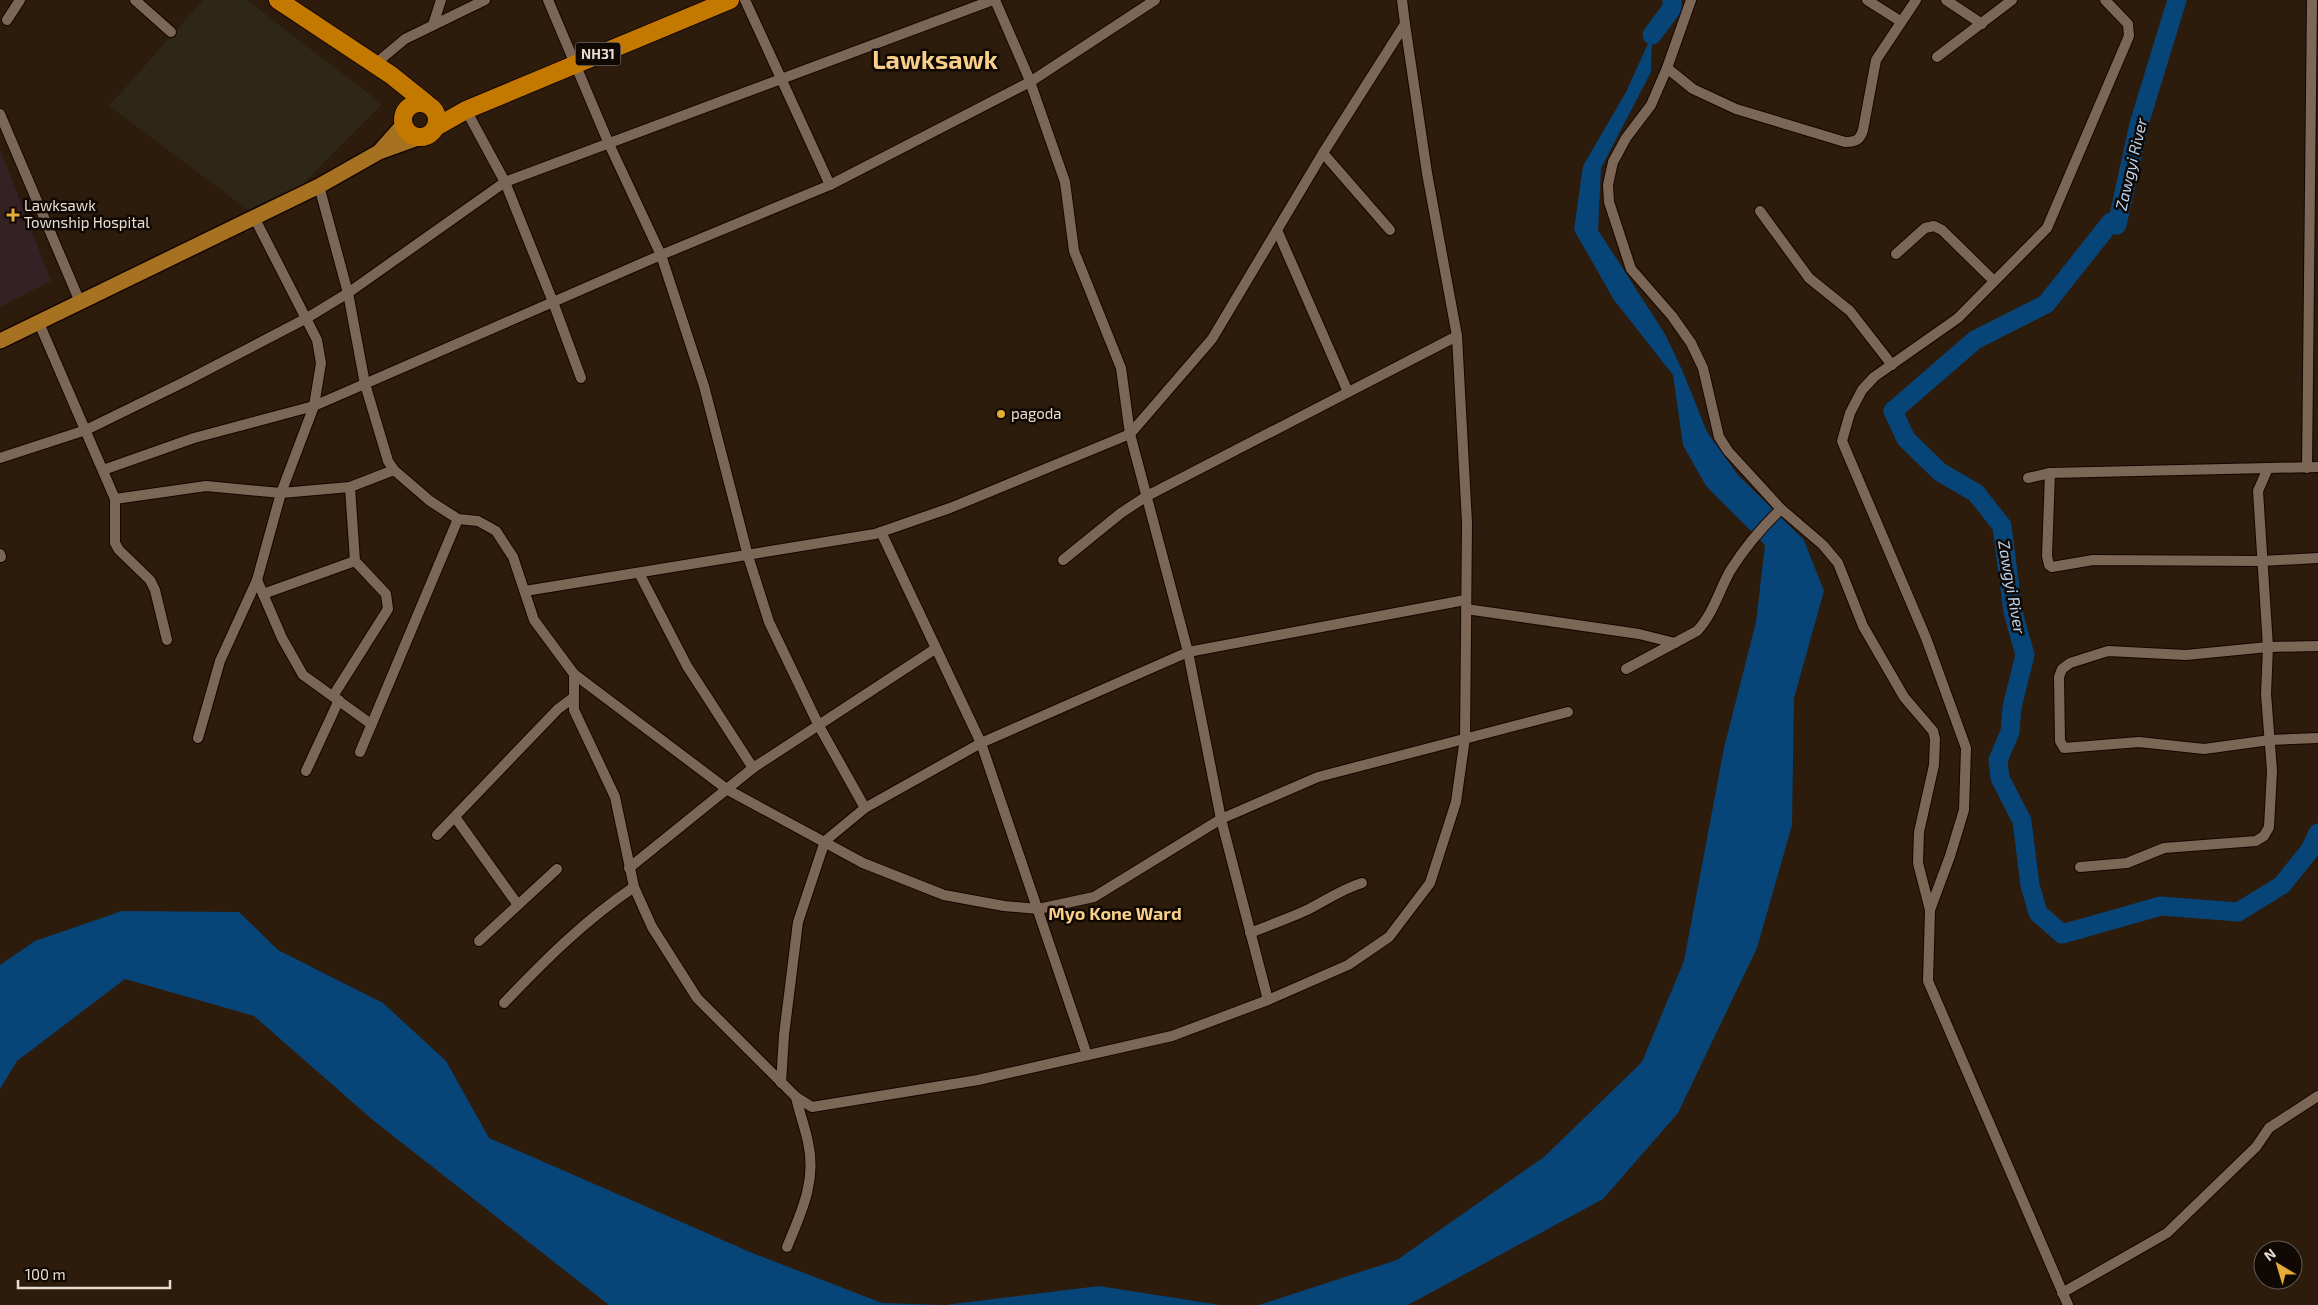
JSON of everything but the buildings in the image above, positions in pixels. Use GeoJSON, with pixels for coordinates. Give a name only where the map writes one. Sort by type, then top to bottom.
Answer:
{"type":"FeatureCollection","features":[{"type":"Feature","properties":{"kind":"highway"},"geometry":{"type":"LineString","coordinates":[[278,0],[391,75],[430,106],[438,118],[436,127]]}},
{"type":"Feature","properties":{"kind":"highway","name":"NH31"},"geometry":{"type":"LineString","coordinates":[[418,138],[429,135],[436,127],[466,110],[730,0]]}},
{"type":"Feature","properties":{"kind":"highway"},"geometry":{"type":"LineString","coordinates":[[391,75],[403,122],[409,134],[418,138]]}},
{"type":"Feature","properties":{"kind":"highway","name":"NH31"},"geometry":{"type":"LineString","coordinates":[[403,122],[405,110],[418,102],[430,106],[466,110]]}},
{"type":"Feature","properties":{"kind":"main road"},"geometry":{"type":"LineString","coordinates":[[379,152],[403,122]]}},
{"type":"Feature","properties":{"kind":"main road"},"geometry":{"type":"LineString","coordinates":[[0,341],[319,186],[379,152],[418,138]]}},
{"type":"Feature","properties":{"kind":"street"},"geometry":{"type":"LineString","coordinates":[[6,20],[20,0]]}},
{"type":"Feature","properties":{"kind":"street"},"geometry":{"type":"LineString","coordinates":[[135,0],[170,32]]}},
{"type":"Feature","properties":{"kind":"street"},"geometry":{"type":"LineString","coordinates":[[433,25],[441,0]]}},
{"type":"Feature","properties":{"kind":"street"},"geometry":{"type":"LineString","coordinates":[[375,64],[405,39],[485,0]]}},
{"type":"Feature","properties":{"kind":"street"},"geometry":{"type":"LineString","coordinates":[[548,0],[610,144],[661,255],[704,386],[748,556],[769,622],[819,726],[865,808]]}},
{"type":"Feature","properties":{"kind":"street"},"geometry":{"type":"LineString","coordinates":[[745,0],[830,186]]}},
{"type":"Feature","properties":{"kind":"street"},"geometry":{"type":"LineString","coordinates":[[0,458],[86,430],[307,318],[348,293],[505,182],[994,0],[1030,82],[1065,182],[1074,251],[1121,368],[1130,434],[1188,652],[1221,819],[1268,1000]]}},
{"type":"Feature","properties":{"kind":"street"},"geometry":{"type":"LineString","coordinates":[[103,470],[194,438],[314,406],[661,255],[830,186],[1030,82],[1155,0]]}},
{"type":"Feature","properties":{"kind":"street"},"geometry":{"type":"LineString","coordinates":[[574,674],[574,710],[615,797],[634,887],[652,927],[696,998],[781,1083],[796,1097],[812,1107],[978,1080],[1172,1036],[1268,1000],[1348,965],[1389,937],[1430,883],[1456,802],[1465,738],[1467,523],[1457,336],[1427,173],[1402,0]]}},
{"type":"Feature","properties":{"kind":"street"},"geometry":{"type":"LineString","coordinates":[[1691,0],[1667,68],[1651,105],[1626,138],[1613,162],[1608,186],[1609,202],[1631,269],[1672,316],[1690,343],[1703,368],[1719,437],[1728,451],[1780,510],[1823,545],[1838,562],[1863,626],[1904,697],[1933,731],[1935,739],[1934,765],[1922,812],[1918,856],[1918,864],[1930,910],[1928,981],[2068,1305]]}},
{"type":"Feature","properties":{"kind":"street"},"geometry":{"type":"LineString","coordinates":[[1867,0],[1900,21]]}},
{"type":"Feature","properties":{"kind":"street"},"geometry":{"type":"LineString","coordinates":[[1667,68],[1693,90],[1736,109],[1845,142],[1854,142],[1860,137],[1863,130],[1876,60],[1900,21],[1916,0]]}},
{"type":"Feature","properties":{"kind":"street"},"geometry":{"type":"LineString","coordinates":[[1946,0],[1982,24]]}},
{"type":"Feature","properties":{"kind":"street"},"geometry":{"type":"LineString","coordinates":[[1937,58],[2012,0]]}},
{"type":"Feature","properties":{"kind":"street"},"geometry":{"type":"LineString","coordinates":[[1930,910],[1950,856],[1964,810],[1966,748],[1926,638],[1842,441],[1850,413],[1862,390],[1874,376],[1958,318],[2048,228],[2129,36],[2128,24],[2105,0]]}},
{"type":"Feature","properties":{"kind":"street"},"geometry":{"type":"LineString","coordinates":[[2307,468],[2312,0]]}},
{"type":"Feature","properties":{"kind":"street"},"geometry":{"type":"LineString","coordinates":[[525,591],[748,556],[880,532],[950,508],[1130,434],[1212,340],[1323,153],[1405,24]]}},
{"type":"Feature","properties":{"kind":"street"},"geometry":{"type":"LineString","coordinates":[[466,110],[505,182],[554,302],[580,378]]}},
{"type":"Feature","properties":{"kind":"street"},"geometry":{"type":"LineString","coordinates":[[0,114],[80,302]]}},
{"type":"Feature","properties":{"kind":"street"},"geometry":{"type":"LineString","coordinates":[[1323,153],[1390,230]]}},
{"type":"Feature","properties":{"kind":"street"},"geometry":{"type":"LineString","coordinates":[[319,186],[348,293],[366,384],[388,461],[394,470],[430,501],[458,519],[478,522],[496,531],[513,556],[534,620],[574,674],[728,790],[864,863],[944,895],[1004,906],[1038,909],[1094,897],[1221,819],[1318,777],[1568,712]]}},
{"type":"Feature","properties":{"kind":"street"},"geometry":{"type":"LineString","coordinates":[[1760,211],[1809,278],[1850,311],[1892,365]]}},
{"type":"Feature","properties":{"kind":"street"},"geometry":{"type":"LineString","coordinates":[[198,738],[220,661],[257,580],[281,493],[314,406],[321,363],[317,340],[307,318],[254,217]]}},
{"type":"Feature","properties":{"kind":"street"},"geometry":{"type":"LineString","coordinates":[[1896,254],[1925,228],[1934,226],[1942,230],[1994,281]]}},
{"type":"Feature","properties":{"kind":"street"},"geometry":{"type":"LineString","coordinates":[[1277,230],[1348,392]]}},
{"type":"Feature","properties":{"kind":"street"},"geometry":{"type":"LineString","coordinates":[[38,323],[115,499],[115,543],[119,550],[150,580],[155,590],[167,640]]}},
{"type":"Feature","properties":{"kind":"street"},"geometry":{"type":"LineString","coordinates":[[1063,560],[1121,513],[1147,496],[1457,336]]}},
{"type":"Feature","properties":{"kind":"street"},"geometry":{"type":"LineString","coordinates":[[2028,478],[2050,473],[2318,467]]}},
{"type":"Feature","properties":{"kind":"street"},"geometry":{"type":"LineString","coordinates":[[2080,867],[2128,863],[2164,848],[2256,840],[2264,836],[2269,827],[2272,771],[2266,694],[2268,647],[2258,491],[2268,468]]}},
{"type":"Feature","properties":{"kind":"street"},"geometry":{"type":"LineString","coordinates":[[115,499],[206,486],[281,493],[350,487],[394,470]]}},
{"type":"Feature","properties":{"kind":"street"},"geometry":{"type":"LineString","coordinates":[[2050,473],[2047,556],[2049,565],[2052,567],[2059,568],[2093,560],[2262,561],[2318,558]]}},
{"type":"Feature","properties":{"kind":"street"},"geometry":{"type":"LineString","coordinates":[[306,771],[336,698],[388,609],[386,594],[355,561],[350,487]]}},
{"type":"Feature","properties":{"kind":"street"},"geometry":{"type":"LineString","coordinates":[[1626,668],[1697,632],[1705,623],[1729,573],[1753,537],[1780,510]]}},
{"type":"Feature","properties":{"kind":"street"},"geometry":{"type":"LineString","coordinates":[[360,752],[458,519]]}},
{"type":"Feature","properties":{"kind":"street"},"geometry":{"type":"LineString","coordinates":[[880,532],[980,743],[1087,1055]]}},
{"type":"Feature","properties":{"kind":"street"},"geometry":{"type":"LineString","coordinates":[[263,594],[355,561]]}},
{"type":"Feature","properties":{"kind":"street"},"geometry":{"type":"LineString","coordinates":[[640,573],[687,666],[753,768]]}},
{"type":"Feature","properties":{"kind":"street"},"geometry":{"type":"LineString","coordinates":[[257,580],[282,638],[303,675],[371,724]]}},
{"type":"Feature","properties":{"kind":"street"},"geometry":{"type":"LineString","coordinates":[[781,1083],[784,1035],[798,922],[825,841],[865,808],[980,743],[1188,652],[1466,604],[1676,642]]}},
{"type":"Feature","properties":{"kind":"street"},"geometry":{"type":"LineString","coordinates":[[2318,646],[2268,647],[2186,655],[2108,651],[2070,663],[2062,669],[2059,677],[2060,741],[2064,748],[2139,742],[2204,749],[2270,740],[2318,738]]}},
{"type":"Feature","properties":{"kind":"street"},"geometry":{"type":"LineString","coordinates":[[629,868],[753,768],[935,649]]}},
{"type":"Feature","properties":{"kind":"street"},"geometry":{"type":"LineString","coordinates":[[438,835],[558,709],[574,698]]}},
{"type":"Feature","properties":{"kind":"street"},"geometry":{"type":"LineString","coordinates":[[456,817],[518,905]]}},
{"type":"Feature","properties":{"kind":"street"},"geometry":{"type":"LineString","coordinates":[[479,941],[557,869]]}},
{"type":"Feature","properties":{"kind":"street"},"geometry":{"type":"LineString","coordinates":[[1250,932],[1308,910],[1331,898],[1343,888],[1362,882]]}},
{"type":"Feature","properties":{"kind":"street"},"geometry":{"type":"LineString","coordinates":[[504,1003],[553,952],[603,908],[634,887]]}},
{"type":"Feature","properties":{"kind":"street"},"geometry":{"type":"LineString","coordinates":[[2062,1293],[2167,1233],[2256,1147],[2269,1128],[2318,1096]]}},
{"type":"Feature","properties":{"kind":"street"},"geometry":{"type":"LineString","coordinates":[[786,1247],[806,1202],[811,1178],[809,1144],[796,1097]]}},
{"type":"Feature","properties":{"kind":"shaded area"},"geometry":{"type":"Polygon","coordinates":[[[203,0],[247,0],[382,104],[301,186],[248,210],[109,106],[203,0]]]}},
{"type":"Feature","properties":{"kind":"shaded area","name":"Lawksawk Township Hospital"},"geometry":{"type":"Polygon","coordinates":[[[0,149],[51,281],[0,307],[0,149]]]}},
{"type":"Feature","properties":{"kind":"water"},"geometry":{"type":"Polygon","coordinates":[[[1652,35],[1651,72],[1601,168],[1598,230],[1665,334],[1683,372],[1707,432],[1738,475],[1804,540],[1824,591],[1794,698],[1792,825],[1757,948],[1678,1113],[1603,1199],[1408,1305],[1259,1305],[1397,1260],[1544,1157],[1642,1062],[1684,961],[1724,748],[1756,622],[1765,545],[1706,486],[1683,445],[1673,375],[1614,300],[1574,230],[1583,166],[1626,92],[1652,35]]]}},
{"type":"Feature","properties":{"kind":"water"},"geometry":{"type":"Polygon","coordinates":[[[122,911],[239,912],[278,950],[383,1003],[446,1061],[489,1138],[750,1252],[882,1303],[945,1305],[609,1305],[374,1121],[254,1016],[125,979],[17,1061],[0,1089],[0,965],[35,941],[122,911]]]}},
{"type":"Feature","properties":{"kind":"water"},"geometry":{"type":"Polygon","coordinates":[[[1099,1286],[1220,1305],[945,1305],[1099,1286]]]}},
{"type":"Feature","properties":{"kind":"waterway"},"geometry":{"type":"LineString","coordinates":[[1652,35],[1672,8],[1672,0]]}},
{"type":"Feature","properties":{"kind":"waterway","name":"Zawgyi River"},"geometry":{"type":"LineString","coordinates":[[2177,0],[2139,124],[2117,225],[2111,222],[2046,304],[1975,340],[1893,411],[1906,439],[1940,472],[1976,493],[2002,526],[2013,612],[2025,655],[2012,707],[2010,732],[1998,760],[2000,778],[2022,821],[2030,885],[2038,913],[2062,934],[2161,906],[2238,912],[2282,885],[2310,850],[2318,833]]}},
{"type":"Feature","properties":{"kind":"place","name":"Lawksawk Township Hospital"},"geometry":{"type":"Point","coordinates":[13,215]}},
{"type":"Feature","properties":{"kind":"place","name":"pagoda"},"geometry":{"type":"Point","coordinates":[1001,414]}},
{"type":"Feature","properties":{"kind":"district","name":"Lawksawk"},"geometry":{"type":"Point","coordinates":[935,60]}},
{"type":"Feature","properties":{"kind":"district","name":"Myo Kone Ward"},"geometry":{"type":"Point","coordinates":[1115,914]}}]}
